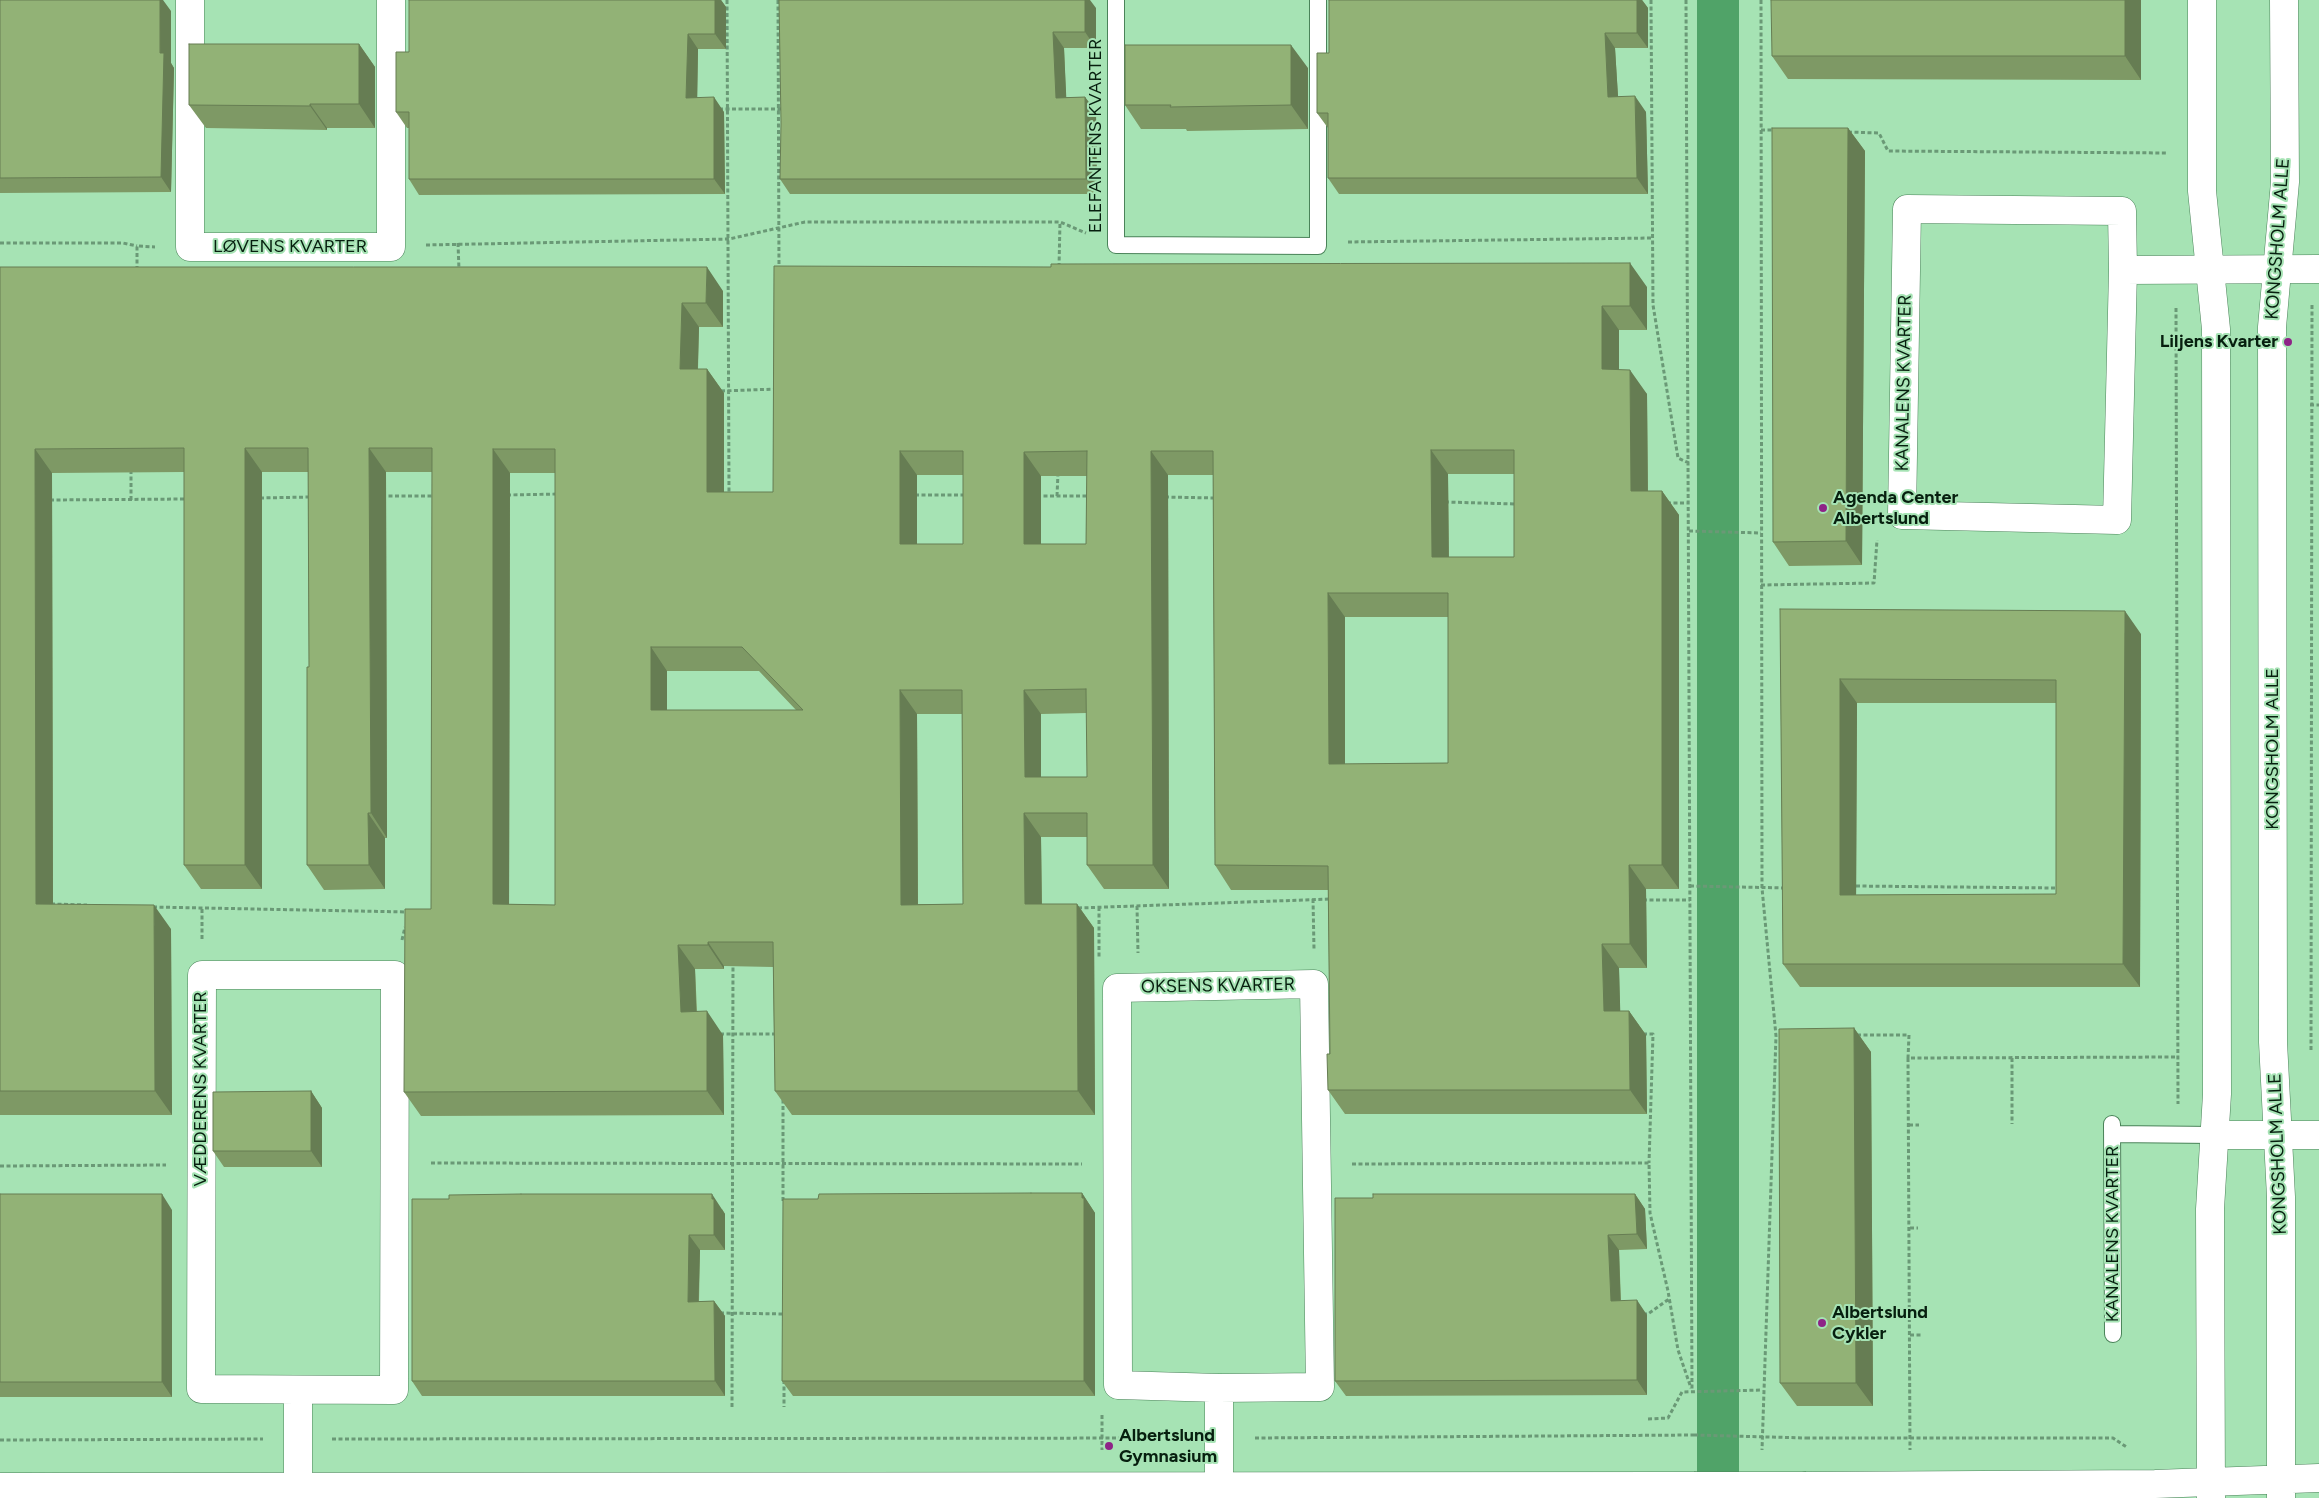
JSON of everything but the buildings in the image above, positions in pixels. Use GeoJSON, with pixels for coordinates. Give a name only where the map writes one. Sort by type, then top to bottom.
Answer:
{"type":"FeatureCollection","features":[{"type":"Feature","properties":{"kind":"street","name":"LØVENS KVARTER"},"geometry":{"type":"LineString","coordinates":[[190,0],[190,247],[391,247],[391,0]]}},
{"type":"Feature","properties":{"kind":"street"},"geometry":{"type":"LineString","coordinates":[[2202,0],[2202,191],[2216,329],[2218,836],[2215,1135],[2210,1209],[2211,1490]]}},
{"type":"Feature","properties":{"kind":"street","name":"KONGSHOLM ALLE"},"geometry":{"type":"LineString","coordinates":[[2282,1489],[2281,1197],[2273,1042],[2272,337],[2285,182],[2284,0]]}},
{"type":"Feature","properties":{"kind":"street","name":"KANALENS KVARTER"},"geometry":{"type":"LineString","coordinates":[[1907,209],[2122,211],[2123,270],[2117,520],[1902,515],[1907,209]]}},
{"type":"Feature","properties":{"kind":"street"},"geometry":{"type":"LineString","coordinates":[[2123,270],[2316,269]]}},
{"type":"Feature","properties":{"kind":"street","name":"VÆDDERENS KVARTER"},"geometry":{"type":"LineString","coordinates":[[202,975],[395,975],[395,1163],[394,1390],[201,1389],[202,975]]}},
{"type":"Feature","properties":{"kind":"street","name":"OKSENS KVARTER"},"geometry":{"type":"LineString","coordinates":[[1314,984],[1320,1387],[1118,1386],[1117,988],[1314,984]]}},
{"type":"Feature","properties":{"kind":"street"},"geometry":{"type":"LineString","coordinates":[[2215,1135],[2319,1134]]}},
{"type":"Feature","properties":{"kind":"street"},"geometry":{"type":"LineString","coordinates":[[1219,1388],[1219,1492]]}},
{"type":"Feature","properties":{"kind":"street"},"geometry":{"type":"LineString","coordinates":[[298,1390],[298,1492]]}},
{"type":"Feature","properties":{"kind":"street"},"geometry":{"type":"LineString","coordinates":[[0,1487],[298,1492],[1219,1492],[1694,1486],[1911,1486],[2211,1490],[2282,1489],[2319,1478]]}},
{"type":"Feature","properties":{"kind":"lane","name":"ELEFANTENS KVARTER"},"geometry":{"type":"LineString","coordinates":[[1116,0],[1116,245],[1318,246]]}},
{"type":"Feature","properties":{"kind":"lane"},"geometry":{"type":"LineString","coordinates":[[1318,0],[1318,246]]}},
{"type":"Feature","properties":{"kind":"lane","name":"KANALENS KVARTER"},"geometry":{"type":"LineString","coordinates":[[2113,1334],[2112,1129],[2178,1135],[2215,1135]]}},
{"type":"Feature","properties":{"kind":"path"},"geometry":{"type":"LineString","coordinates":[[727,0],[730,494]]}},
{"type":"Feature","properties":{"kind":"path"},"geometry":{"type":"LineString","coordinates":[[778,0],[779,279]]}},
{"type":"Feature","properties":{"kind":"path"},"geometry":{"type":"LineString","coordinates":[[1651,0],[1653,305],[1678,458],[1689,463]]}},
{"type":"Feature","properties":{"kind":"path"},"geometry":{"type":"LineString","coordinates":[[1686,0],[1692,1391]]}},
{"type":"Feature","properties":{"kind":"path"},"geometry":{"type":"LineString","coordinates":[[1761,0],[1762,888],[1776,1036],[1762,1390],[1762,1459]]}},
{"type":"Feature","properties":{"kind":"path"},"geometry":{"type":"LineString","coordinates":[[718,109],[788,109]]}},
{"type":"Feature","properties":{"kind":"path"},"geometry":{"type":"LineString","coordinates":[[1761,130],[1781,130]]}},
{"type":"Feature","properties":{"kind":"path"},"geometry":{"type":"LineString","coordinates":[[1840,132],[1879,133],[1888,151],[2176,153]]}},
{"type":"Feature","properties":{"kind":"path"},"geometry":{"type":"LineString","coordinates":[[391,247],[458,243],[729,239],[805,222],[1060,222],[1116,245]]}},
{"type":"Feature","properties":{"kind":"path"},"geometry":{"type":"LineString","coordinates":[[1059,272],[1060,222]]}},
{"type":"Feature","properties":{"kind":"path"},"geometry":{"type":"LineString","coordinates":[[1318,246],[1332,242],[1652,238]]}},
{"type":"Feature","properties":{"kind":"path"},"geometry":{"type":"LineString","coordinates":[[0,243],[123,243],[137,246],[190,247]]}},
{"type":"Feature","properties":{"kind":"path"},"geometry":{"type":"LineString","coordinates":[[458,243],[459,272]]}},
{"type":"Feature","properties":{"kind":"path"},"geometry":{"type":"LineString","coordinates":[[136,275],[137,246]]}},
{"type":"Feature","properties":{"kind":"path"},"geometry":{"type":"LineString","coordinates":[[2311,1054],[2312,405],[2316,269]]}},
{"type":"Feature","properties":{"kind":"path"},"geometry":{"type":"LineString","coordinates":[[2176,270],[2178,1135]]}},
{"type":"Feature","properties":{"kind":"path"},"geometry":{"type":"LineString","coordinates":[[720,391],[779,389],[780,398]]}},
{"type":"Feature","properties":{"kind":"path"},"geometry":{"type":"LineString","coordinates":[[2312,405],[2319,405]]}},
{"type":"Feature","properties":{"kind":"path"},"geometry":{"type":"LineString","coordinates":[[1057,496],[1058,468]]}},
{"type":"Feature","properties":{"kind":"path"},"geometry":{"type":"LineString","coordinates":[[131,470],[131,500]]}},
{"type":"Feature","properties":{"kind":"path"},"geometry":{"type":"LineString","coordinates":[[720,493],[738,493]]}},
{"type":"Feature","properties":{"kind":"path"},"geometry":{"type":"LineString","coordinates":[[502,495],[568,494]]}},
{"type":"Feature","properties":{"kind":"path"},"geometry":{"type":"LineString","coordinates":[[909,494],[968,495]]}},
{"type":"Feature","properties":{"kind":"path"},"geometry":{"type":"LineString","coordinates":[[375,496],[444,495]]}},
{"type":"Feature","properties":{"kind":"path"},"geometry":{"type":"LineString","coordinates":[[1028,496],[1097,496]]}},
{"type":"Feature","properties":{"kind":"path"},"geometry":{"type":"LineString","coordinates":[[258,498],[317,497]]}},
{"type":"Feature","properties":{"kind":"path"},"geometry":{"type":"LineString","coordinates":[[1157,497],[1217,498]]}},
{"type":"Feature","properties":{"kind":"path"},"geometry":{"type":"LineString","coordinates":[[47,500],[189,499]]}},
{"type":"Feature","properties":{"kind":"path"},"geometry":{"type":"LineString","coordinates":[[1443,502],[1518,504]]}},
{"type":"Feature","properties":{"kind":"path"},"geometry":{"type":"LineString","coordinates":[[1661,504],[1689,503]]}},
{"type":"Feature","properties":{"kind":"path"},"geometry":{"type":"LineString","coordinates":[[1762,585],[1874,583],[1875,541],[1902,515]]}},
{"type":"Feature","properties":{"kind":"path"},"geometry":{"type":"LineString","coordinates":[[1689,531],[1761,532]]}},
{"type":"Feature","properties":{"kind":"path"},"geometry":{"type":"LineString","coordinates":[[1690,886],[1790,888]]}},
{"type":"Feature","properties":{"kind":"path"},"geometry":{"type":"LineString","coordinates":[[1856,886],[2055,888]]}},
{"type":"Feature","properties":{"kind":"path"},"geometry":{"type":"LineString","coordinates":[[1314,899],[1314,984]]}},
{"type":"Feature","properties":{"kind":"path"},"geometry":{"type":"LineString","coordinates":[[1070,908],[1333,899]]}},
{"type":"Feature","properties":{"kind":"path"},"geometry":{"type":"LineString","coordinates":[[1640,900],[1690,900]]}},
{"type":"Feature","properties":{"kind":"path"},"geometry":{"type":"LineString","coordinates":[[48,904],[96,905]]}},
{"type":"Feature","properties":{"kind":"path"},"geometry":{"type":"LineString","coordinates":[[144,906],[408,912]]}},
{"type":"Feature","properties":{"kind":"path"},"geometry":{"type":"LineString","coordinates":[[1137,906],[1139,988]]}},
{"type":"Feature","properties":{"kind":"path"},"geometry":{"type":"LineString","coordinates":[[732,1407],[733,954]]}},
{"type":"Feature","properties":{"kind":"path"},"geometry":{"type":"LineString","coordinates":[[713,1034],[783,1034]]}},
{"type":"Feature","properties":{"kind":"path"},"geometry":{"type":"LineString","coordinates":[[1633,1034],[1653,1034],[1649,1163],[1650,1213],[1670,1299],[1678,1350],[1692,1391]]}},
{"type":"Feature","properties":{"kind":"path"},"geometry":{"type":"LineString","coordinates":[[1852,1036],[1909,1035],[1911,1486]]}},
{"type":"Feature","properties":{"kind":"path"},"geometry":{"type":"LineString","coordinates":[[1776,1036],[1785,1036]]}},
{"type":"Feature","properties":{"kind":"path"},"geometry":{"type":"LineString","coordinates":[[1908,1058],[2178,1056]]}},
{"type":"Feature","properties":{"kind":"path"},"geometry":{"type":"LineString","coordinates":[[2012,1058],[2012,1124]]}},
{"type":"Feature","properties":{"kind":"path"},"geometry":{"type":"LineString","coordinates":[[783,1090],[783,1205]]}},
{"type":"Feature","properties":{"kind":"path"},"geometry":{"type":"LineString","coordinates":[[1909,1125],[1919,1125]]}},
{"type":"Feature","properties":{"kind":"path"},"geometry":{"type":"LineString","coordinates":[[395,1163],[1118,1164]]}},
{"type":"Feature","properties":{"kind":"path"},"geometry":{"type":"LineString","coordinates":[[1317,1164],[1649,1163]]}},
{"type":"Feature","properties":{"kind":"path"},"geometry":{"type":"LineString","coordinates":[[0,1166],[201,1164]]}},
{"type":"Feature","properties":{"kind":"path"},"geometry":{"type":"LineString","coordinates":[[1910,1228],[1918,1228]]}},
{"type":"Feature","properties":{"kind":"path"},"geometry":{"type":"LineString","coordinates":[[1633,1314],[1648,1314],[1670,1299]]}},
{"type":"Feature","properties":{"kind":"path"},"geometry":{"type":"LineString","coordinates":[[783,1304],[783,1323]]}},
{"type":"Feature","properties":{"kind":"path"},"geometry":{"type":"LineString","coordinates":[[712,1313],[793,1314]]}},
{"type":"Feature","properties":{"kind":"path"},"geometry":{"type":"LineString","coordinates":[[1910,1335],[1921,1335]]}},
{"type":"Feature","properties":{"kind":"path"},"geometry":{"type":"LineString","coordinates":[[784,1370],[784,1407]]}},
{"type":"Feature","properties":{"kind":"path"},"geometry":{"type":"LineString","coordinates":[[1648,1419],[1668,1418],[1682,1392],[1762,1390]]}},
{"type":"Feature","properties":{"kind":"path"},"geometry":{"type":"LineString","coordinates":[[0,1440],[1219,1438],[1694,1435],[1806,1438],[2113,1438],[2130,1449]]}},
{"type":"Feature","properties":{"kind":"waterway"},"geometry":{"type":"LineString","coordinates":[[1718,0],[1718,1498]]}},
{"type":"Feature","properties":{"kind":"place","name":"Liljens Kvarter"},"geometry":{"type":"Point","coordinates":[2288,342]}},
{"type":"Feature","properties":{"kind":"place","name":"Agenda Center Albertslund"},"geometry":{"type":"Point","coordinates":[1823,508]}},
{"type":"Feature","properties":{"kind":"place","name":"Albertslund Cykler"},"geometry":{"type":"Point","coordinates":[1822,1323]}},
{"type":"Feature","properties":{"kind":"place","name":"Albertslund Gymnasium"},"geometry":{"type":"Point","coordinates":[1109,1446]}}]}
